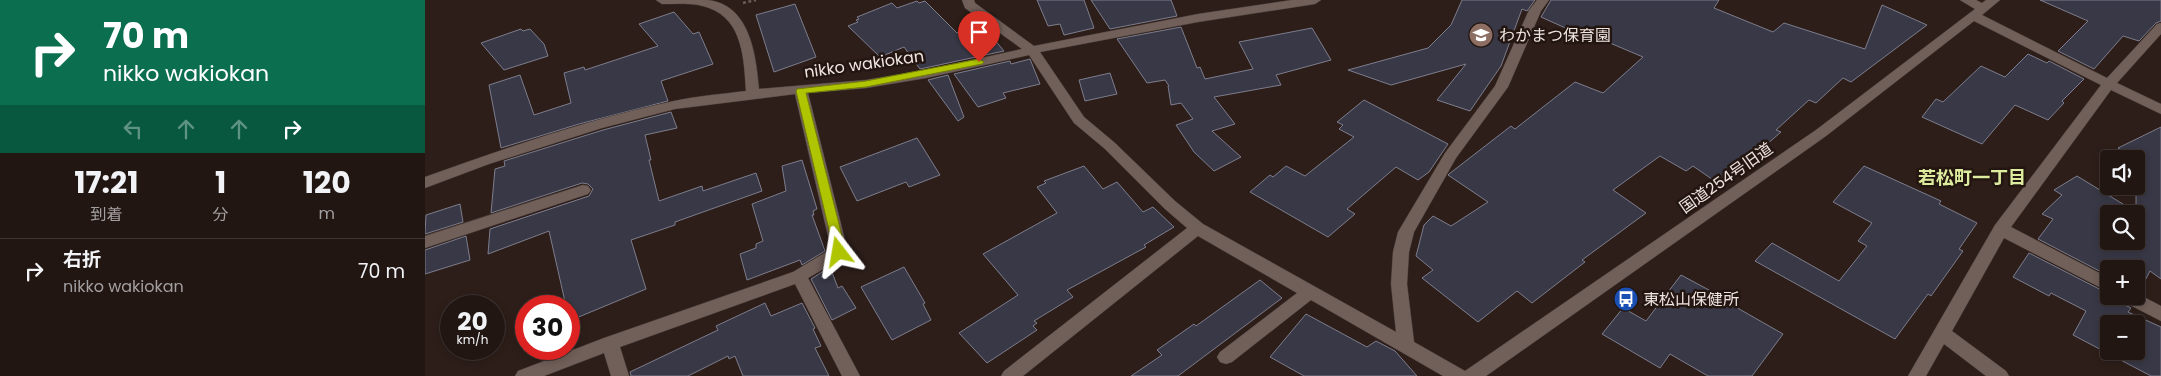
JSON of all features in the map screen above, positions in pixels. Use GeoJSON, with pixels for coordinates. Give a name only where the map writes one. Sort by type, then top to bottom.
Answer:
{"type":"FeatureCollection","features":[{"type":"Feature","properties":{"kind":"street"},"geometry":{"type":"LineString","coordinates":[[662,0],[712,4],[731,15],[745,37],[753,94]]}},
{"type":"Feature","properties":{"kind":"street"},"geometry":{"type":"LineString","coordinates":[[968,0],[969,4],[1032,50],[1079,120],[1110,146],[1170,205],[1197,228],[1459,376]]}},
{"type":"Feature","properties":{"kind":"street","name":"nikko wakiokan"},"geometry":{"type":"LineString","coordinates":[[425,182],[484,161],[634,115],[684,103],[753,94],[866,84],[926,74],[1032,50],[1198,18],[1293,1],[1315,0]]}},
{"type":"Feature","properties":{"kind":"street"},"geometry":{"type":"LineString","coordinates":[[1406,345],[1399,284],[1401,252],[1406,232],[1450,156],[1501,86],[1535,10],[1543,0]]}},
{"type":"Feature","properties":{"kind":"street"},"geometry":{"type":"LineString","coordinates":[[1967,0],[2110,83],[2161,110]]}},
{"type":"Feature","properties":{"kind":"street","name":"国道254号旧道"},"geometry":{"type":"LineString","coordinates":[[1472,376],[1821,133],[1983,8]]}},
{"type":"Feature","properties":{"kind":"street"},"geometry":{"type":"LineString","coordinates":[[1917,376],[1943,334],[2001,230],[2110,83],[2158,35]]}},
{"type":"Feature","properties":{"kind":"street"},"geometry":{"type":"LineString","coordinates":[[524,376],[610,343],[799,276],[839,252],[801,91]]}},
{"type":"Feature","properties":{"kind":"street"},"geometry":{"type":"LineString","coordinates":[[425,242],[583,190]]}},
{"type":"Feature","properties":{"kind":"street"},"geometry":{"type":"LineString","coordinates":[[1010,376],[1197,228]]}},
{"type":"Feature","properties":{"kind":"street"},"geometry":{"type":"LineString","coordinates":[[2001,230],[2100,281]]}},
{"type":"Feature","properties":{"kind":"street"},"geometry":{"type":"LineString","coordinates":[[799,276],[851,376]]}},
{"type":"Feature","properties":{"kind":"street"},"geometry":{"type":"LineString","coordinates":[[1226,356],[1310,292]]}},
{"type":"Feature","properties":{"kind":"street"},"geometry":{"type":"LineString","coordinates":[[2144,305],[2161,314]]}},
{"type":"Feature","properties":{"kind":"street"},"geometry":{"type":"LineString","coordinates":[[1943,334],[2000,376]]}},
{"type":"Feature","properties":{"kind":"street"},"geometry":{"type":"LineString","coordinates":[[610,343],[620,376]]}},
{"type":"Feature","properties":{"kind":"building"},"geometry":{"type":"Polygon","coordinates":[[[1037,0],[1084,0],[1094,28],[1064,35],[1060,24],[1048,26],[1037,0]]]}},
{"type":"Feature","properties":{"kind":"building"},"geometry":{"type":"Polygon","coordinates":[[[1091,0],[1171,0],[1177,16],[1110,29],[1091,0]]]}},
{"type":"Feature","properties":{"kind":"building"},"geometry":{"type":"Polygon","coordinates":[[[1462,0],[1535,0],[1527,11],[1522,9],[1501,66],[1470,111],[1437,100],[1466,64],[1391,85],[1348,70],[1428,48],[1451,25],[1462,0]]]}},
{"type":"Feature","properties":{"kind":"building"},"geometry":{"type":"Polygon","coordinates":[[[1551,0],[1719,0],[1714,8],[1773,32],[1784,23],[1865,49],[1882,5],[1927,25],[1851,82],[1843,78],[1816,103],[1809,100],[1776,130],[1781,132],[1758,152],[1716,182],[1693,166],[1686,171],[1660,156],[1613,190],[1646,213],[1582,260],[1585,262],[1532,303],[1517,291],[1478,322],[1422,278],[1433,270],[1416,256],[1424,225],[1433,216],[1451,226],[1488,202],[1448,175],[1511,126],[1515,129],[1575,82],[1603,93],[1643,57],[1584,32],[1581,35],[1541,17],[1551,0]]]}},
{"type":"Feature","properties":{"kind":"building"},"geometry":{"type":"Polygon","coordinates":[[[2040,0],[2161,0],[2161,21],[2156,23],[2139,41],[2123,36],[2094,69],[2058,51],[2088,21],[2040,0]]]}},
{"type":"Feature","properties":{"kind":"building"},"geometry":{"type":"Polygon","coordinates":[[[917,1],[919,3],[925,1],[957,33],[972,27],[981,36],[989,33],[1004,51],[920,69],[904,47],[880,57],[848,26],[858,22],[856,20],[859,19],[857,17],[892,3],[897,8],[917,1]]]}},
{"type":"Feature","properties":{"kind":"building"},"geometry":{"type":"Polygon","coordinates":[[[795,4],[816,57],[774,72],[756,15],[795,4]]]}},
{"type":"Feature","properties":{"kind":"building"},"geometry":{"type":"Polygon","coordinates":[[[674,12],[693,34],[699,32],[713,64],[661,81],[668,101],[579,124],[501,148],[489,85],[520,75],[534,115],[571,103],[564,73],[584,67],[585,70],[658,46],[639,24],[674,12]]]}},
{"type":"Feature","properties":{"kind":"building"},"geometry":{"type":"Polygon","coordinates":[[[1181,27],[1197,68],[1200,67],[1205,79],[1253,69],[1239,42],[1312,28],[1331,60],[1276,75],[1281,85],[1214,97],[1235,124],[1212,131],[1241,157],[1214,171],[1194,152],[1176,125],[1193,119],[1181,103],[1171,105],[1169,86],[1165,80],[1147,83],[1117,39],[1181,27]]]}},
{"type":"Feature","properties":{"kind":"building"},"geometry":{"type":"Polygon","coordinates":[[[521,29],[523,31],[530,29],[544,44],[548,56],[504,70],[481,43],[521,29]]]}},
{"type":"Feature","properties":{"kind":"building"},"geometry":{"type":"Polygon","coordinates":[[[2028,54],[2047,63],[2049,61],[2084,79],[2062,101],[2064,103],[2048,120],[2015,105],[1982,144],[1922,117],[1936,99],[1943,102],[1981,66],[2005,77],[2028,54]]]}},
{"type":"Feature","properties":{"kind":"building"},"geometry":{"type":"Polygon","coordinates":[[[1030,59],[1040,84],[1003,93],[1006,98],[978,107],[954,74],[1010,61],[1011,64],[1030,59]]]}},
{"type":"Feature","properties":{"kind":"building"},"geometry":{"type":"Polygon","coordinates":[[[1110,73],[1117,94],[1085,101],[1079,80],[1110,73]]]}},
{"type":"Feature","properties":{"kind":"building"},"geometry":{"type":"Polygon","coordinates":[[[948,75],[964,117],[958,121],[928,80],[948,75]]]}},
{"type":"Feature","properties":{"kind":"building"},"geometry":{"type":"Polygon","coordinates":[[[1364,100],[1448,144],[1429,172],[1418,180],[1396,167],[1347,209],[1355,214],[1328,237],[1250,192],[1270,175],[1273,177],[1286,166],[1305,176],[1354,137],[1339,129],[1343,125],[1337,122],[1364,100]]]}},
{"type":"Feature","properties":{"kind":"building"},"geometry":{"type":"Polygon","coordinates":[[[671,112],[677,128],[645,135],[659,201],[702,186],[703,191],[756,173],[762,191],[631,240],[646,289],[580,316],[580,295],[564,295],[549,231],[488,254],[490,229],[589,196],[593,189],[588,184],[582,183],[491,213],[495,169],[505,166],[504,161],[603,130],[671,112]]]}},
{"type":"Feature","properties":{"kind":"building"},"geometry":{"type":"Polygon","coordinates":[[[2161,127],[2161,279],[2150,271],[2145,281],[2145,260],[2100,260],[2100,271],[2038,239],[2053,219],[2042,214],[2062,195],[2054,190],[2077,176],[2100,190],[2100,195],[2108,195],[2125,205],[2100,205],[2100,250],[2145,250],[2145,205],[2136,205],[2136,195],[2145,195],[2145,150],[2121,150],[2118,148],[2161,127]]]}},
{"type":"Feature","properties":{"kind":"building"},"geometry":{"type":"Polygon","coordinates":[[[917,138],[940,175],[909,187],[906,182],[857,201],[840,167],[917,138]]]}},
{"type":"Feature","properties":{"kind":"building"},"geometry":{"type":"Polygon","coordinates":[[[802,160],[817,209],[813,211],[814,215],[812,215],[825,251],[802,265],[800,260],[747,280],[740,254],[756,248],[756,244],[763,241],[752,204],[786,191],[782,166],[802,160]]]}},
{"type":"Feature","properties":{"kind":"building"},"geometry":{"type":"Polygon","coordinates":[[[1084,166],[1103,189],[1117,182],[1143,212],[1153,207],[1174,227],[1144,245],[1146,247],[1067,290],[1073,297],[1034,321],[1037,323],[1033,326],[1037,330],[987,363],[959,333],[1018,295],[983,254],[1057,213],[1037,187],[1046,183],[1044,181],[1084,166]]]}},
{"type":"Feature","properties":{"kind":"building"},"geometry":{"type":"Polygon","coordinates":[[[1864,166],[1941,201],[1939,204],[1977,223],[1959,249],[1963,251],[1931,296],[1928,294],[1895,339],[1755,261],[1772,243],[1839,281],[1867,246],[1858,241],[1872,223],[1833,202],[1864,166]]]}},
{"type":"Feature","properties":{"kind":"building"},"geometry":{"type":"Polygon","coordinates":[[[460,204],[463,222],[425,234],[426,215],[460,204]]]}},
{"type":"Feature","properties":{"kind":"building"},"geometry":{"type":"Polygon","coordinates":[[[466,236],[470,260],[425,274],[425,250],[466,236]]]}},
{"type":"Feature","properties":{"kind":"building"},"geometry":{"type":"Polygon","coordinates":[[[2029,253],[2100,289],[2100,305],[2125,305],[2131,308],[2128,312],[2135,315],[2100,315],[2100,349],[2073,335],[2086,311],[2051,293],[2049,296],[2013,277],[2029,253]]]}},
{"type":"Feature","properties":{"kind":"building"},"geometry":{"type":"Polygon","coordinates":[[[830,267],[838,288],[842,286],[856,308],[832,320],[811,279],[830,267]]]}},
{"type":"Feature","properties":{"kind":"building"},"geometry":{"type":"Polygon","coordinates":[[[904,267],[925,303],[923,304],[931,320],[892,340],[861,287],[904,267]]]}},
{"type":"Feature","properties":{"kind":"building"},"geometry":{"type":"Polygon","coordinates":[[[1681,275],[1735,304],[1734,306],[1783,334],[1752,376],[1708,376],[1670,354],[1660,368],[1602,334],[1623,308],[1646,321],[1681,275]]]}},
{"type":"Feature","properties":{"kind":"building"},"geometry":{"type":"Polygon","coordinates":[[[1260,280],[1282,298],[1178,376],[1131,376],[1162,355],[1157,350],[1194,324],[1196,326],[1260,280]]]}},
{"type":"Feature","properties":{"kind":"building"},"geometry":{"type":"Polygon","coordinates":[[[765,303],[771,316],[802,303],[815,328],[813,329],[821,346],[815,348],[829,376],[743,376],[735,356],[729,359],[728,356],[688,376],[631,376],[630,372],[718,330],[716,326],[765,303]]]}},
{"type":"Feature","properties":{"kind":"building"},"geometry":{"type":"Polygon","coordinates":[[[1306,314],[1367,347],[1376,341],[1395,351],[1417,376],[1304,376],[1270,357],[1306,314]]]}},
{"type":"Feature","properties":{"kind":"building"},"geometry":{"type":"Polygon","coordinates":[[[2145,320],[2161,327],[2161,376],[2151,376],[2121,360],[2145,360],[2145,320]]]}},
{"type":"Feature","properties":{"kind":"place","name":"わかまつ保育園"},"geometry":{"type":"Point","coordinates":[1481,35]}},
{"type":"Feature","properties":{"kind":"place","name":"東松山保健所"},"geometry":{"type":"Point","coordinates":[1626,299]}},
{"type":"Feature","properties":{"kind":"district","name":"若松町一丁目"},"geometry":{"type":"Point","coordinates":[1972,177]}},
{"type":"Feature","properties":{"kind":"route"},"geometry":{"type":"LineString","coordinates":[[839,252],[801,91],[866,84],[926,74],[979,62]]}}]}
